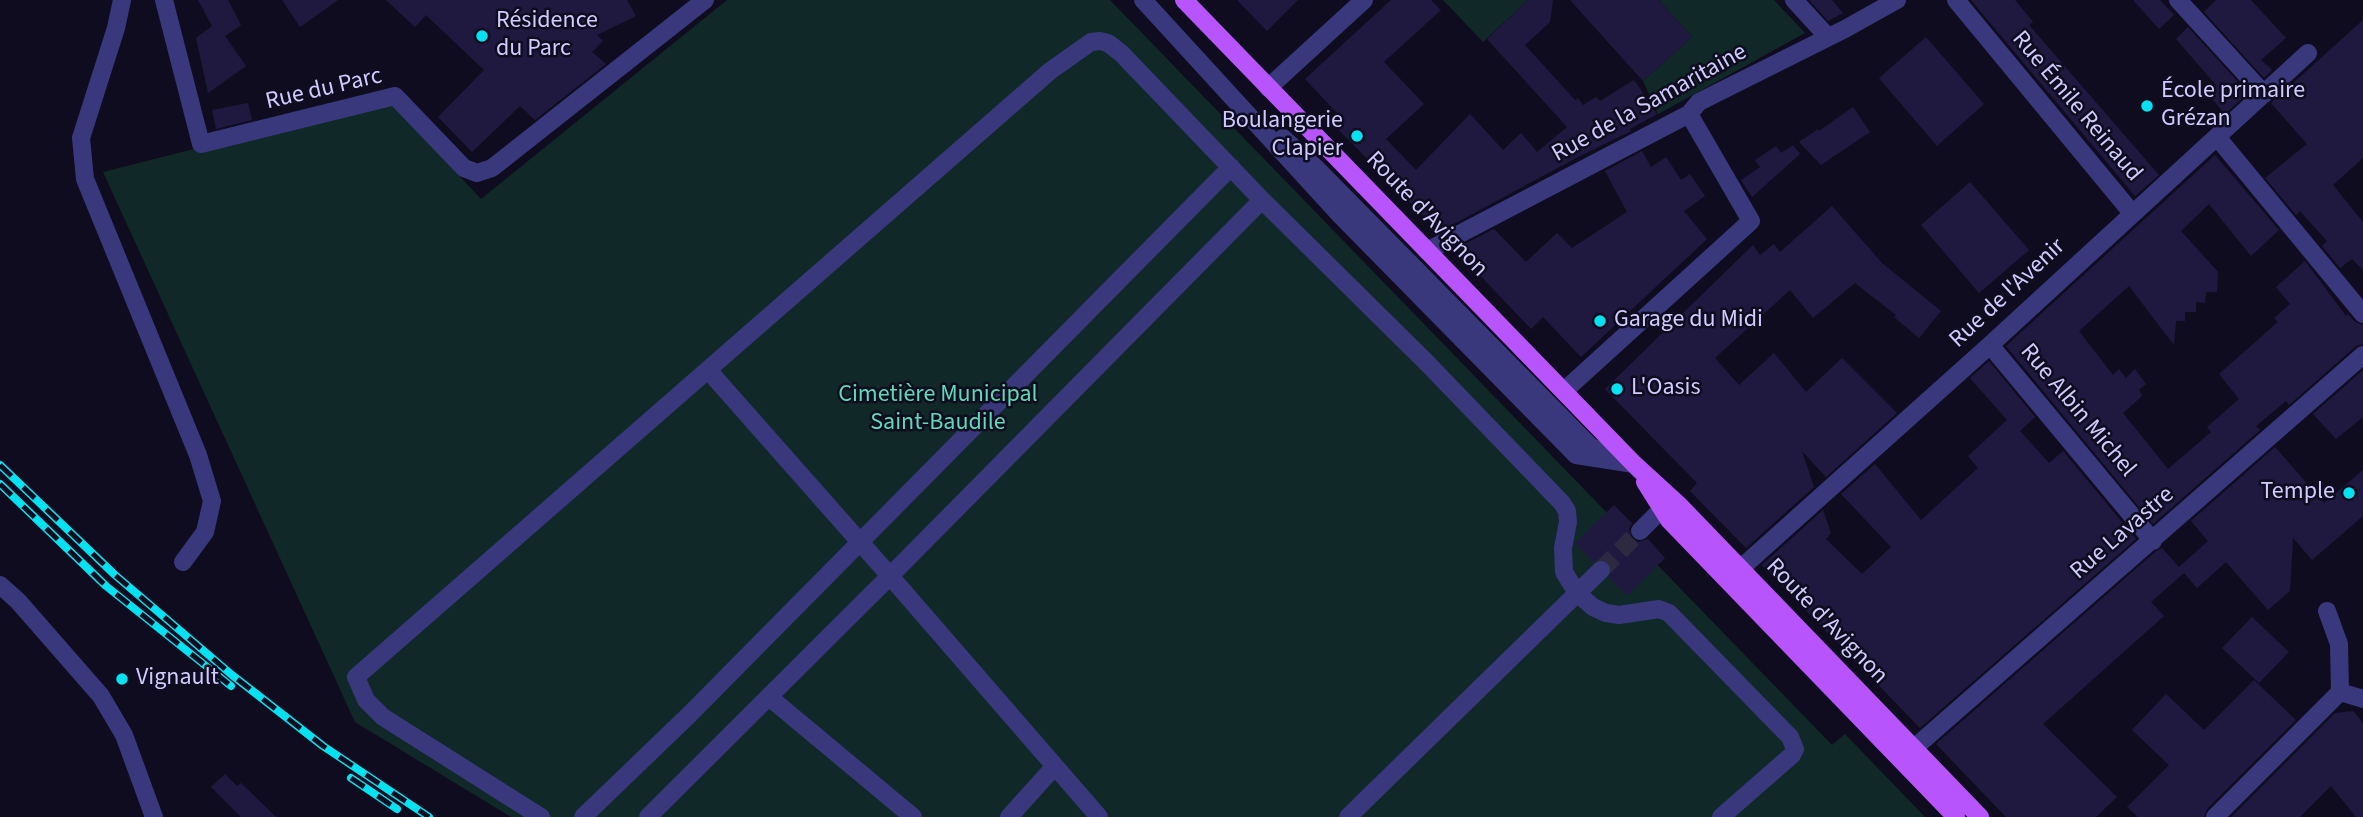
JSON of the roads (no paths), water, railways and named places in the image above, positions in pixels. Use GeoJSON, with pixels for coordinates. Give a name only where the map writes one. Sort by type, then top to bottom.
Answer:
{"type":"FeatureCollection","features":[{"type":"Feature","properties":{"kind":"main road","name":"Route d'Avignon"},"geometry":{"type":"LineString","coordinates":[[1184,0],[1634,464],[1667,508],[1956,817]]}},
{"type":"Feature","properties":{"kind":"main road","name":"Route d'Avignon"},"geometry":{"type":"LineString","coordinates":[[1667,508],[1740,569],[1980,817]]}},
{"type":"Feature","properties":{"kind":"street"},"geometry":{"type":"LineString","coordinates":[[122,0],[82,138],[85,178],[198,455],[212,501],[205,531],[183,562]]}},
{"type":"Feature","properties":{"kind":"street","name":"Rue du Parc"},"geometry":{"type":"LineString","coordinates":[[164,0],[201,144],[395,96],[464,168],[477,173],[492,168],[705,0]]}},
{"type":"Feature","properties":{"kind":"street"},"geometry":{"type":"LineString","coordinates":[[1143,0],[1214,76],[1317,169],[1591,447],[1634,464]]}},
{"type":"Feature","properties":{"kind":"street"},"geometry":{"type":"LineString","coordinates":[[1268,88],[1364,0]]}},
{"type":"Feature","properties":{"kind":"street"},"geometry":{"type":"LineString","coordinates":[[1794,0],[1827,36]]}},
{"type":"Feature","properties":{"kind":"street","name":"Rue de la Samaritaine"},"geometry":{"type":"LineString","coordinates":[[1427,251],[1689,114],[1699,102],[1897,0]]}},
{"type":"Feature","properties":{"kind":"street","name":"Rue Émile Reinaud"},"geometry":{"type":"LineString","coordinates":[[1956,0],[2132,213]]}},
{"type":"Feature","properties":{"kind":"street"},"geometry":{"type":"LineString","coordinates":[[2178,0],[2264,94]]}},
{"type":"Feature","properties":{"kind":"street"},"geometry":{"type":"LineString","coordinates":[[541,817],[383,717],[366,700],[356,677],[1050,71],[1091,42],[1100,41],[1108,43],[1121,53],[1262,200],[1562,503],[1567,511],[1568,522],[1563,548],[1564,572],[1577,593],[1593,607],[1606,613],[1619,615],[1659,609],[1669,613],[1790,737],[1795,749],[1792,755],[1721,817]]}},
{"type":"Feature","properties":{"kind":"street","name":"Rue de l'Avenir"},"geometry":{"type":"LineString","coordinates":[[1740,569],[1990,345],[2308,53]]}},
{"type":"Feature","properties":{"kind":"street"},"geometry":{"type":"LineString","coordinates":[[1564,391],[1751,221],[1689,114]]}},
{"type":"Feature","properties":{"kind":"street"},"geometry":{"type":"LineString","coordinates":[[2217,137],[2363,314]]}},
{"type":"Feature","properties":{"kind":"street"},"geometry":{"type":"LineString","coordinates":[[583,817],[690,714],[1231,167]]}},
{"type":"Feature","properties":{"kind":"street"},"geometry":{"type":"LineString","coordinates":[[648,817],[1262,200]]}},
{"type":"Feature","properties":{"kind":"street","name":"Rue Albin Michel"},"geometry":{"type":"LineString","coordinates":[[1990,345],[2153,541]]}},
{"type":"Feature","properties":{"kind":"street","name":"Rue Lavastre"},"geometry":{"type":"LineString","coordinates":[[1913,748],[2363,355]]}},
{"type":"Feature","properties":{"kind":"street"},"geometry":{"type":"LineString","coordinates":[[708,370],[1099,817]]}},
{"type":"Feature","properties":{"kind":"street"},"geometry":{"type":"LineString","coordinates":[[1640,531],[1667,508],[1969,817]]}},
{"type":"Feature","properties":{"kind":"street"},"geometry":{"type":"LineString","coordinates":[[1348,817],[1601,570]]}},
{"type":"Feature","properties":{"kind":"street"},"geometry":{"type":"LineString","coordinates":[[0,585],[18,601],[101,696],[124,735],[154,817]]}},
{"type":"Feature","properties":{"kind":"street"},"geometry":{"type":"LineString","coordinates":[[2215,817],[2340,692],[2339,644],[2327,611]]}},
{"type":"Feature","properties":{"kind":"street"},"geometry":{"type":"LineString","coordinates":[[2340,692],[2363,699]]}},
{"type":"Feature","properties":{"kind":"street"},"geometry":{"type":"LineString","coordinates":[[769,697],[913,817]]}},
{"type":"Feature","properties":{"kind":"street"},"geometry":{"type":"LineString","coordinates":[[1009,817],[1055,766]]}},
{"type":"Feature","properties":{"kind":"tunnel"},"geometry":{"type":"LineString","coordinates":[[1601,570],[1640,531]]}},
{"type":"Feature","properties":{"kind":"railway"},"geometry":{"type":"LineString","coordinates":[[0,465],[115,575],[232,675],[323,746],[429,817]]}},
{"type":"Feature","properties":{"kind":"railway"},"geometry":{"type":"LineString","coordinates":[[0,484],[106,586],[231,686]]}},
{"type":"Feature","properties":{"kind":"railway"},"geometry":{"type":"LineString","coordinates":[[351,778],[397,809]]}},
{"type":"Feature","properties":{"kind":"place","name":"Résidence du Parc"},"geometry":{"type":"Point","coordinates":[482,36]}},
{"type":"Feature","properties":{"kind":"place","name":"École primaire Grézan"},"geometry":{"type":"Point","coordinates":[2147,106]}},
{"type":"Feature","properties":{"kind":"place","name":"Boulangerie Clapier"},"geometry":{"type":"Point","coordinates":[1357,136]}},
{"type":"Feature","properties":{"kind":"place","name":"Garage du Midi"},"geometry":{"type":"Point","coordinates":[1600,321]}},
{"type":"Feature","properties":{"kind":"place","name":"L'Oasis"},"geometry":{"type":"Point","coordinates":[1617,389]}},
{"type":"Feature","properties":{"kind":"place","name":"Temple"},"geometry":{"type":"Point","coordinates":[2349,493]}},
{"type":"Feature","properties":{"kind":"place","name":"Vignault"},"geometry":{"type":"Point","coordinates":[122,679]}},
{"type":"Feature","properties":{"kind":"park label","name":"Cimetière Municipal Saint-Baudile"},"geometry":{"type":"Point","coordinates":[938,410]}}]}
